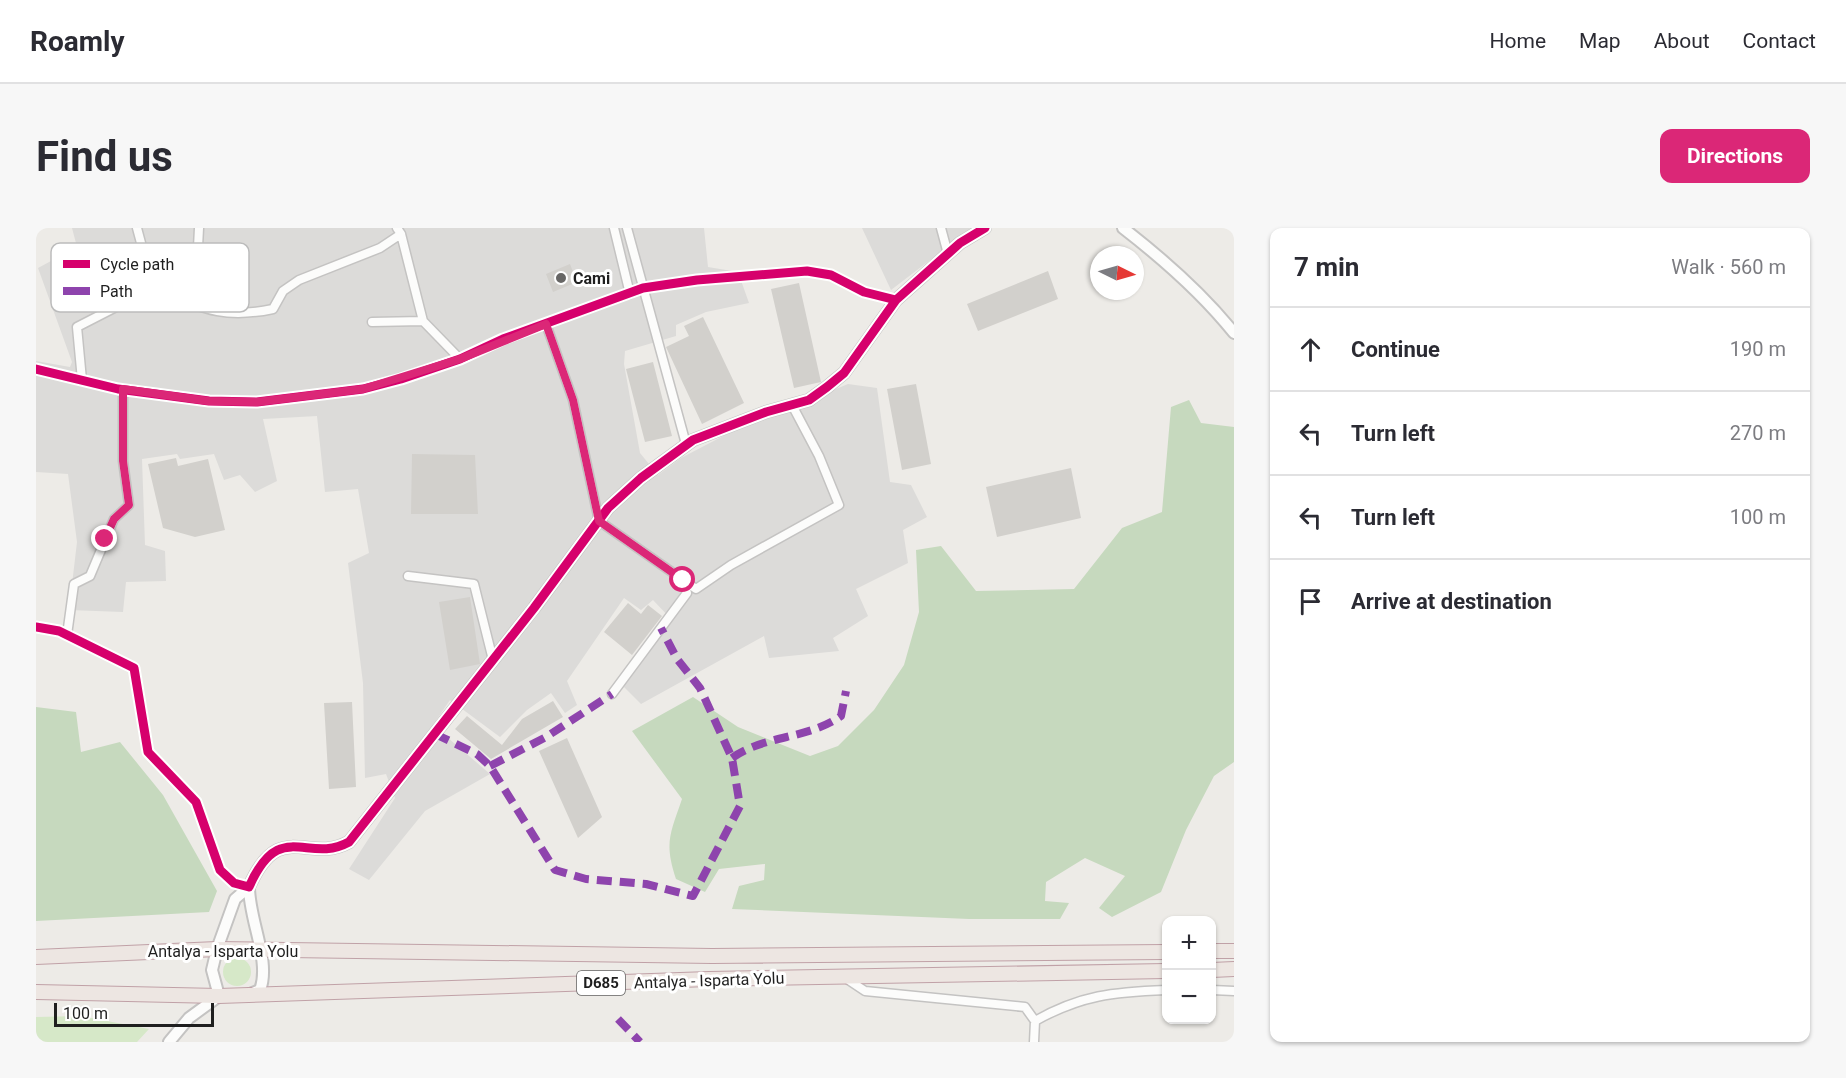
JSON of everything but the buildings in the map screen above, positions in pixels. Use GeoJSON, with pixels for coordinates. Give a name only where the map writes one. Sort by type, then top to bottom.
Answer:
{"type":"FeatureCollection","features":[{"type":"Feature","properties":{"kind":"highway","name":"Antalya - Isparta Yolu"},"geometry":{"type":"LineString","coordinates":[[36,957],[217,948],[712,956],[1162,951]]}},
{"type":"Feature","properties":{"kind":"highway"},"geometry":{"type":"LineString","coordinates":[[1216,951],[1234,951]]}},
{"type":"Feature","properties":{"kind":"highway"},"geometry":{"type":"LineString","coordinates":[[1216,970],[1234,969]]}},
{"type":"Feature","properties":{"kind":"highway","name":"Antalya - Isparta Yolu"},"geometry":{"type":"LineString","coordinates":[[36,992],[219,996],[844,976],[1162,971]]}},
{"type":"Feature","properties":{"kind":"street"},"geometry":{"type":"LineString","coordinates":[[137,228],[141,243]]}},
{"type":"Feature","properties":{"kind":"street"},"geometry":{"type":"LineString","coordinates":[[198,243],[199,228]]}},
{"type":"Feature","properties":{"kind":"street"},"geometry":{"type":"LineString","coordinates":[[614,228],[630,294]]}},
{"type":"Feature","properties":{"kind":"street"},"geometry":{"type":"LineString","coordinates":[[627,228],[686,444]]}},
{"type":"Feature","properties":{"kind":"street"},"geometry":{"type":"LineString","coordinates":[[940,228],[948,254]]}},
{"type":"Feature","properties":{"kind":"street"},"geometry":{"type":"LineString","coordinates":[[169,1042],[189,1018],[219,996],[212,970],[217,948],[235,899],[249,887],[259,864],[282,847],[337,849],[349,842],[599,521],[641,478],[686,444],[766,412],[809,400],[844,373],[896,300],[960,243],[986,228]]}},
{"type":"Feature","properties":{"kind":"street"},"geometry":{"type":"LineString","coordinates":[[1123,228],[1162,258],[1219,314],[1234,333]]}},
{"type":"Feature","properties":{"kind":"street"},"geometry":{"type":"LineString","coordinates":[[212,312],[253,313],[273,309],[283,291],[299,280],[380,248],[399,231],[423,321],[460,359]]}},
{"type":"Feature","properties":{"kind":"street"},"geometry":{"type":"LineString","coordinates":[[36,369],[123,389],[208,401],[257,402],[363,389],[460,359],[642,288],[697,280],[807,271],[831,275],[864,292],[896,300]]}},
{"type":"Feature","properties":{"kind":"street"},"geometry":{"type":"LineString","coordinates":[[82,380],[77,327],[106,312]]}},
{"type":"Feature","properties":{"kind":"street"},"geometry":{"type":"LineString","coordinates":[[372,322],[423,321]]}},
{"type":"Feature","properties":{"kind":"street"},"geometry":{"type":"LineString","coordinates":[[546,324],[573,400],[599,521],[696,589],[731,565],[839,505],[819,456],[792,405]]}},
{"type":"Feature","properties":{"kind":"street"},"geometry":{"type":"LineString","coordinates":[[68,635],[74,584],[90,576],[114,519],[129,505],[123,461],[123,389]]}},
{"type":"Feature","properties":{"kind":"street"},"geometry":{"type":"LineString","coordinates":[[408,576],[474,584],[493,660]]}},
{"type":"Feature","properties":{"kind":"street"},"geometry":{"type":"LineString","coordinates":[[612,694],[687,593],[683,580]]}},
{"type":"Feature","properties":{"kind":"street"},"geometry":{"type":"LineString","coordinates":[[36,627],[68,635],[134,669],[148,752],[196,802],[220,870],[234,883],[249,887]]}},
{"type":"Feature","properties":{"kind":"street"},"geometry":{"type":"LineString","coordinates":[[249,887],[253,925],[265,978],[260,990],[249,995]]}},
{"type":"Feature","properties":{"kind":"street"},"geometry":{"type":"LineString","coordinates":[[844,976],[865,991],[1025,1007],[1035,1021],[1034,1042]]}},
{"type":"Feature","properties":{"kind":"street"},"geometry":{"type":"LineString","coordinates":[[1035,1021],[1059,1007],[1107,993],[1162,990]]}},
{"type":"Feature","properties":{"kind":"street"},"geometry":{"type":"LineString","coordinates":[[1216,990],[1234,991]]}},
{"type":"Feature","properties":{"kind":"shaded area"},"geometry":{"type":"Polygon","coordinates":[[[72,228],[704,228],[708,267],[738,272],[749,303],[706,312],[676,325],[676,336],[625,351],[624,364],[640,453],[658,475],[681,458],[727,434],[848,384],[877,388],[890,482],[911,485],[927,517],[903,530],[908,563],[856,589],[868,616],[833,638],[839,651],[769,658],[764,636],[641,704],[622,685],[671,619],[653,600],[641,610],[624,598],[567,681],[577,705],[565,713],[551,693],[527,710],[500,737],[450,700],[433,725],[490,774],[425,811],[369,880],[349,869],[395,798],[386,774],[365,778],[363,683],[348,563],[369,553],[358,489],[325,492],[317,416],[263,419],[277,481],[255,492],[240,475],[224,480],[214,454],[180,459],[177,454],[142,459],[145,545],[165,551],[166,581],[126,582],[123,612],[69,610],[77,542],[68,474],[36,472],[36,361],[70,367],[72,362],[54,312],[249,312],[249,243],[76,243],[72,228]]]}},
{"type":"Feature","properties":{"kind":"shaded area"},"geometry":{"type":"Polygon","coordinates":[[[862,228],[972,228],[891,290],[862,228]]]}},
{"type":"Feature","properties":{"kind":"shaded area"},"geometry":{"type":"Polygon","coordinates":[[[51,261],[51,304],[38,268],[51,261]]]}},
{"type":"Feature","properties":{"kind":"green space"},"geometry":{"type":"Polygon","coordinates":[[[1189,400],[1201,423],[1234,427],[1234,762],[1214,776],[1186,830],[1161,892],[1112,917],[1099,908],[1125,876],[1085,858],[1046,882],[1045,901],[1069,903],[1060,919],[969,919],[732,909],[739,886],[764,880],[765,864],[719,869],[705,892],[676,879],[669,847],[674,821],[682,799],[632,731],[693,697],[738,727],[810,756],[838,746],[874,710],[904,665],[919,612],[916,550],[941,546],[976,591],[1074,589],[1122,528],[1162,512],[1171,407],[1189,400]]]}},
{"type":"Feature","properties":{"kind":"green space"},"geometry":{"type":"Polygon","coordinates":[[[36,707],[76,712],[81,752],[120,742],[163,795],[217,891],[209,912],[36,921],[36,707]]]}},
{"type":"Feature","properties":{"kind":"green space"},"geometry":{"type":"Polygon","coordinates":[[[237,958],[247,962],[251,972],[247,982],[237,986],[227,982],[223,972],[227,962],[237,958]]]}},
{"type":"Feature","properties":{"kind":"green space"},"geometry":{"type":"Polygon","coordinates":[[[81,1016],[149,1029],[137,1042],[36,1042],[36,1017],[81,1016]]]}},
{"type":"Feature","properties":{"kind":"marked path"},"geometry":{"type":"LineString","coordinates":[[435,734],[477,754],[490,766],[555,870],[586,879],[646,884],[693,896],[740,806],[732,758],[700,688],[677,659],[661,628]]}},
{"type":"Feature","properties":{"kind":"marked path"},"geometry":{"type":"LineString","coordinates":[[732,758],[758,745],[815,729],[841,716],[846,691]]}},
{"type":"Feature","properties":{"kind":"marked path"},"geometry":{"type":"LineString","coordinates":[[490,766],[546,737],[612,694]]}},
{"type":"Feature","properties":{"kind":"marked path"},"geometry":{"type":"LineString","coordinates":[[618,1019],[640,1042]]}},
{"type":"Feature","properties":{"kind":"cycle path"},"geometry":{"type":"LineString","coordinates":[[36,627],[59,631],[134,668],[148,752],[196,802],[220,870],[234,883],[249,887],[260,866],[272,854],[283,848],[334,848],[349,842],[534,608],[608,508],[641,478],[693,440],[766,412],[809,400],[827,387],[844,373],[896,300],[960,243],[985,228]]}},
{"type":"Feature","properties":{"kind":"cycle path"},"geometry":{"type":"LineString","coordinates":[[36,369],[118,389],[209,401],[257,402],[363,389],[401,379],[460,359],[503,339],[643,288],[697,280],[807,271],[831,275],[864,292],[896,300]]}},
{"type":"Feature","properties":{"kind":"place","name":"Cami"},"geometry":{"type":"Point","coordinates":[561,278]}},
{"type":"Feature","properties":{"kind":"route"},"geometry":{"type":"LineString","coordinates":[[105,539],[114,519],[129,505],[123,461],[123,389],[208,401],[257,402],[363,389],[460,359],[503,339],[546,324],[573,400],[599,521],[683,580]]}}]}
